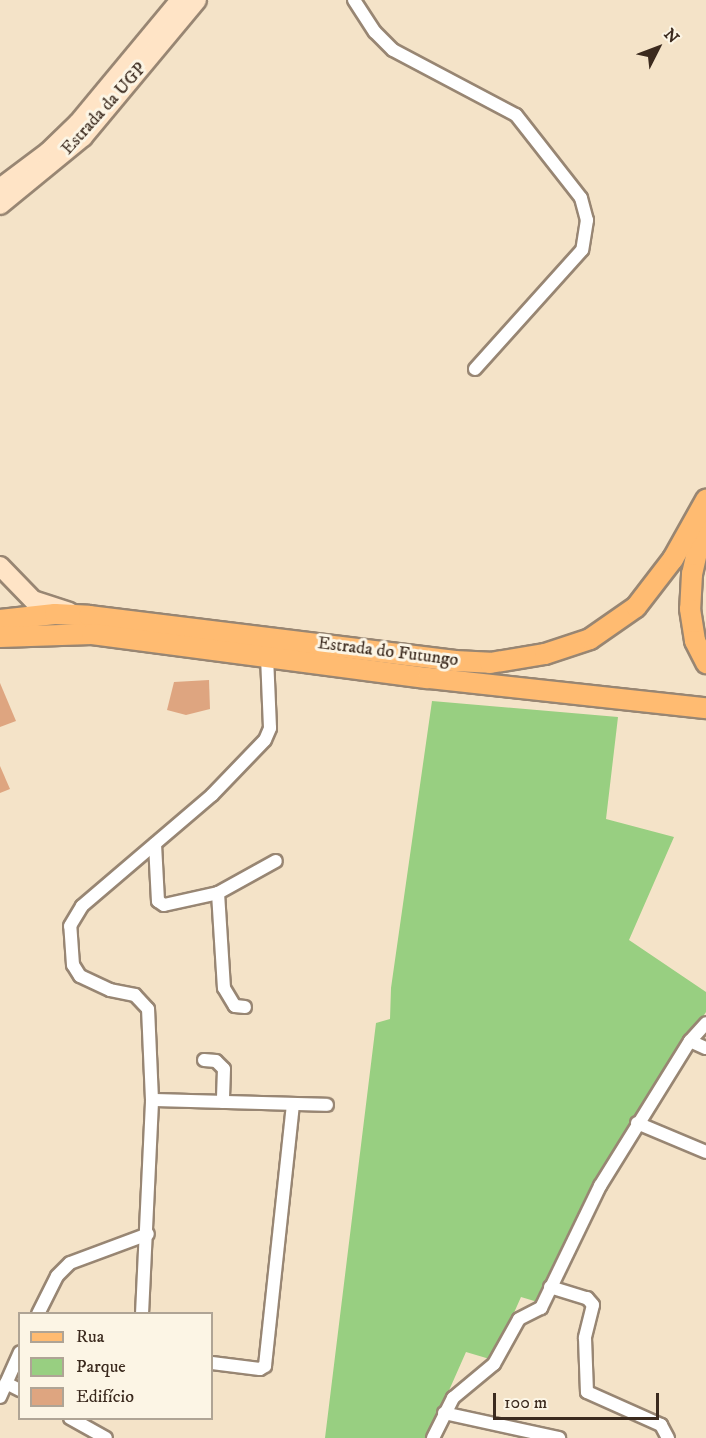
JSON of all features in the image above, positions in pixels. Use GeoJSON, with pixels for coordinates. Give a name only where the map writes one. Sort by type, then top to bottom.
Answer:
{"type":"FeatureCollection","features":[{"type":"Feature","properties":{"kind":"main road","name":"Estrada da UGP"},"geometry":{"type":"LineString","coordinates":[[0,188],[48,152],[78,123],[180,0]]}},
{"type":"Feature","properties":{"kind":"main road","name":"Estrada da UGP"},"geometry":{"type":"LineString","coordinates":[[0,205],[82,137],[197,0]]}},
{"type":"Feature","properties":{"kind":"main road","name":"Estrada do Futungo"},"geometry":{"type":"LineString","coordinates":[[0,620],[55,614],[89,616],[455,661],[489,663],[545,654],[591,639],[636,607],[673,559],[706,500]]}},
{"type":"Feature","properties":{"kind":"main road"},"geometry":{"type":"LineString","coordinates":[[706,513],[692,574],[690,609],[695,641],[706,663]]}},
{"type":"Feature","properties":{"kind":"main road"},"geometry":{"type":"LineString","coordinates":[[0,566],[33,600],[89,616]]}},
{"type":"Feature","properties":{"kind":"main road","name":"Estrada do Futungo"},"geometry":{"type":"LineString","coordinates":[[0,637],[92,634],[706,708]]}},
{"type":"Feature","properties":{"kind":"street"},"geometry":{"type":"LineString","coordinates":[[354,0],[375,32],[393,50],[516,115],[581,198],[587,220],[582,250],[476,369]]}},
{"type":"Feature","properties":{"kind":"street"},"geometry":{"type":"LineString","coordinates":[[142,1312],[148,1234],[152,1100],[148,1009],[135,995],[110,990],[80,976],[73,965],[68,936],[70,926],[82,906],[212,795],[265,740],[270,728],[267,656]]}},
{"type":"Feature","properties":{"kind":"street"},"geometry":{"type":"LineString","coordinates":[[154,844],[159,903],[218,892],[276,861]]}},
{"type":"Feature","properties":{"kind":"street"},"geometry":{"type":"LineString","coordinates":[[218,892],[224,988],[235,1006],[246,1007]]}},
{"type":"Feature","properties":{"kind":"street"},"geometry":{"type":"LineString","coordinates":[[433,1438],[453,1398],[494,1364],[519,1318],[541,1308],[600,1186],[690,1041],[706,1023]]}},
{"type":"Feature","properties":{"kind":"street"},"geometry":{"type":"LineString","coordinates":[[690,1041],[706,1048]]}},
{"type":"Feature","properties":{"kind":"street"},"geometry":{"type":"LineString","coordinates":[[204,1060],[216,1061],[224,1069],[223,1101]]}},
{"type":"Feature","properties":{"kind":"street"},"geometry":{"type":"LineString","coordinates":[[152,1100],[327,1105]]}},
{"type":"Feature","properties":{"kind":"street"},"geometry":{"type":"LineString","coordinates":[[213,1363],[260,1369],[265,1366],[293,1104]]}},
{"type":"Feature","properties":{"kind":"street"},"geometry":{"type":"LineString","coordinates":[[637,1123],[706,1152]]}},
{"type":"Feature","properties":{"kind":"street"},"geometry":{"type":"LineString","coordinates":[[39,1312],[57,1276],[70,1263],[148,1234]]}},
{"type":"Feature","properties":{"kind":"street"},"geometry":{"type":"LineString","coordinates":[[550,1287],[587,1298],[593,1305],[585,1338],[587,1392],[661,1425],[667,1438]]}},
{"type":"Feature","properties":{"kind":"street"},"geometry":{"type":"LineString","coordinates":[[0,1397],[18,1356]]}},
{"type":"Feature","properties":{"kind":"street"},"geometry":{"type":"LineString","coordinates":[[6,1383],[18,1389]]}},
{"type":"Feature","properties":{"kind":"street"},"geometry":{"type":"LineString","coordinates":[[444,1413],[559,1438]]}},
{"type":"Feature","properties":{"kind":"street"},"geometry":{"type":"LineString","coordinates":[[72,1420],[106,1438]]}},
{"type":"Feature","properties":{"kind":"green space"},"geometry":{"type":"Polygon","coordinates":[[[432,701],[618,717],[606,819],[674,837],[629,940],[706,992],[706,1012],[590,1192],[541,1303],[521,1297],[493,1360],[466,1352],[428,1438],[325,1438],[376,1023],[390,1019],[391,988],[432,701]]]}},
{"type":"Feature","properties":{"kind":"building"},"geometry":{"type":"Polygon","coordinates":[[[209,680],[210,709],[186,715],[167,710],[174,682],[209,680]]]}},
{"type":"Feature","properties":{"kind":"building"},"geometry":{"type":"Polygon","coordinates":[[[0,683],[16,721],[0,727],[0,683]]]}},
{"type":"Feature","properties":{"kind":"building"},"geometry":{"type":"Polygon","coordinates":[[[0,766],[10,789],[0,793],[0,766]]]}}]}
